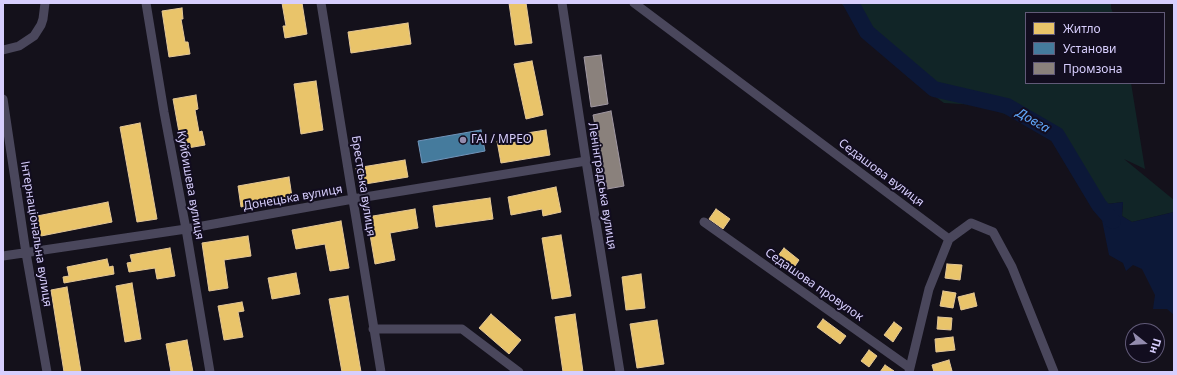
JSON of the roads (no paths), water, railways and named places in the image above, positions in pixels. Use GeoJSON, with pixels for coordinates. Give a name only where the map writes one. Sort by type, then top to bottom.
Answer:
{"type":"FeatureCollection","features":[{"type":"Feature","properties":{"kind":"street"},"geometry":{"type":"LineString","coordinates":[[3,50],[19,46],[34,36],[43,19],[45,3]]}},
{"type":"Feature","properties":{"kind":"street","name":"Куйбишева вулиця"},"geometry":{"type":"LineString","coordinates":[[146,3],[210,372]]}},
{"type":"Feature","properties":{"kind":"street","name":"Брестська вулиця"},"geometry":{"type":"LineString","coordinates":[[321,3],[381,372]]}},
{"type":"Feature","properties":{"kind":"street","name":"Ленінградська вулиця"},"geometry":{"type":"LineString","coordinates":[[562,3],[620,372]]}},
{"type":"Feature","properties":{"kind":"street","name":"Седашова вулиця"},"geometry":{"type":"LineString","coordinates":[[634,3],[949,239]]}},
{"type":"Feature","properties":{"kind":"street","name":"Інтернаціональна вулиця"},"geometry":{"type":"LineString","coordinates":[[3,99],[26,253],[47,372]]}},
{"type":"Feature","properties":{"kind":"street","name":"Донецька вулиця"},"geometry":{"type":"LineString","coordinates":[[3,256],[186,229],[354,199],[586,161]]}},
{"type":"Feature","properties":{"kind":"street","name":"Седашова провулок"},"geometry":{"type":"LineString","coordinates":[[704,222],[910,370]]}},
{"type":"Feature","properties":{"kind":"street"},"geometry":{"type":"LineString","coordinates":[[910,370],[929,289],[949,239],[971,223],[993,232],[1012,267],[1054,372]]}},
{"type":"Feature","properties":{"kind":"street"},"geometry":{"type":"LineString","coordinates":[[374,328],[462,328],[518,372]]}},
{"type":"Feature","properties":{"kind":"water"},"geometry":{"type":"Polygon","coordinates":[[[1123,202],[1122,216],[1132,222],[1174,212],[1174,315],[1167,309],[1153,309],[1155,295],[1142,269],[1133,265],[1126,271],[1123,263],[1109,255],[1099,205],[1123,202]]]}},
{"type":"Feature","properties":{"kind":"waterway","name":"Довга"},"geometry":{"type":"LineString","coordinates":[[851,3],[867,32],[934,89],[1007,106],[1057,135],[1099,205],[1113,221]]}},
{"type":"Feature","properties":{"kind":"place","name":"ГАІ / МРЕО"},"geometry":{"type":"Point","coordinates":[463,140]}}]}
